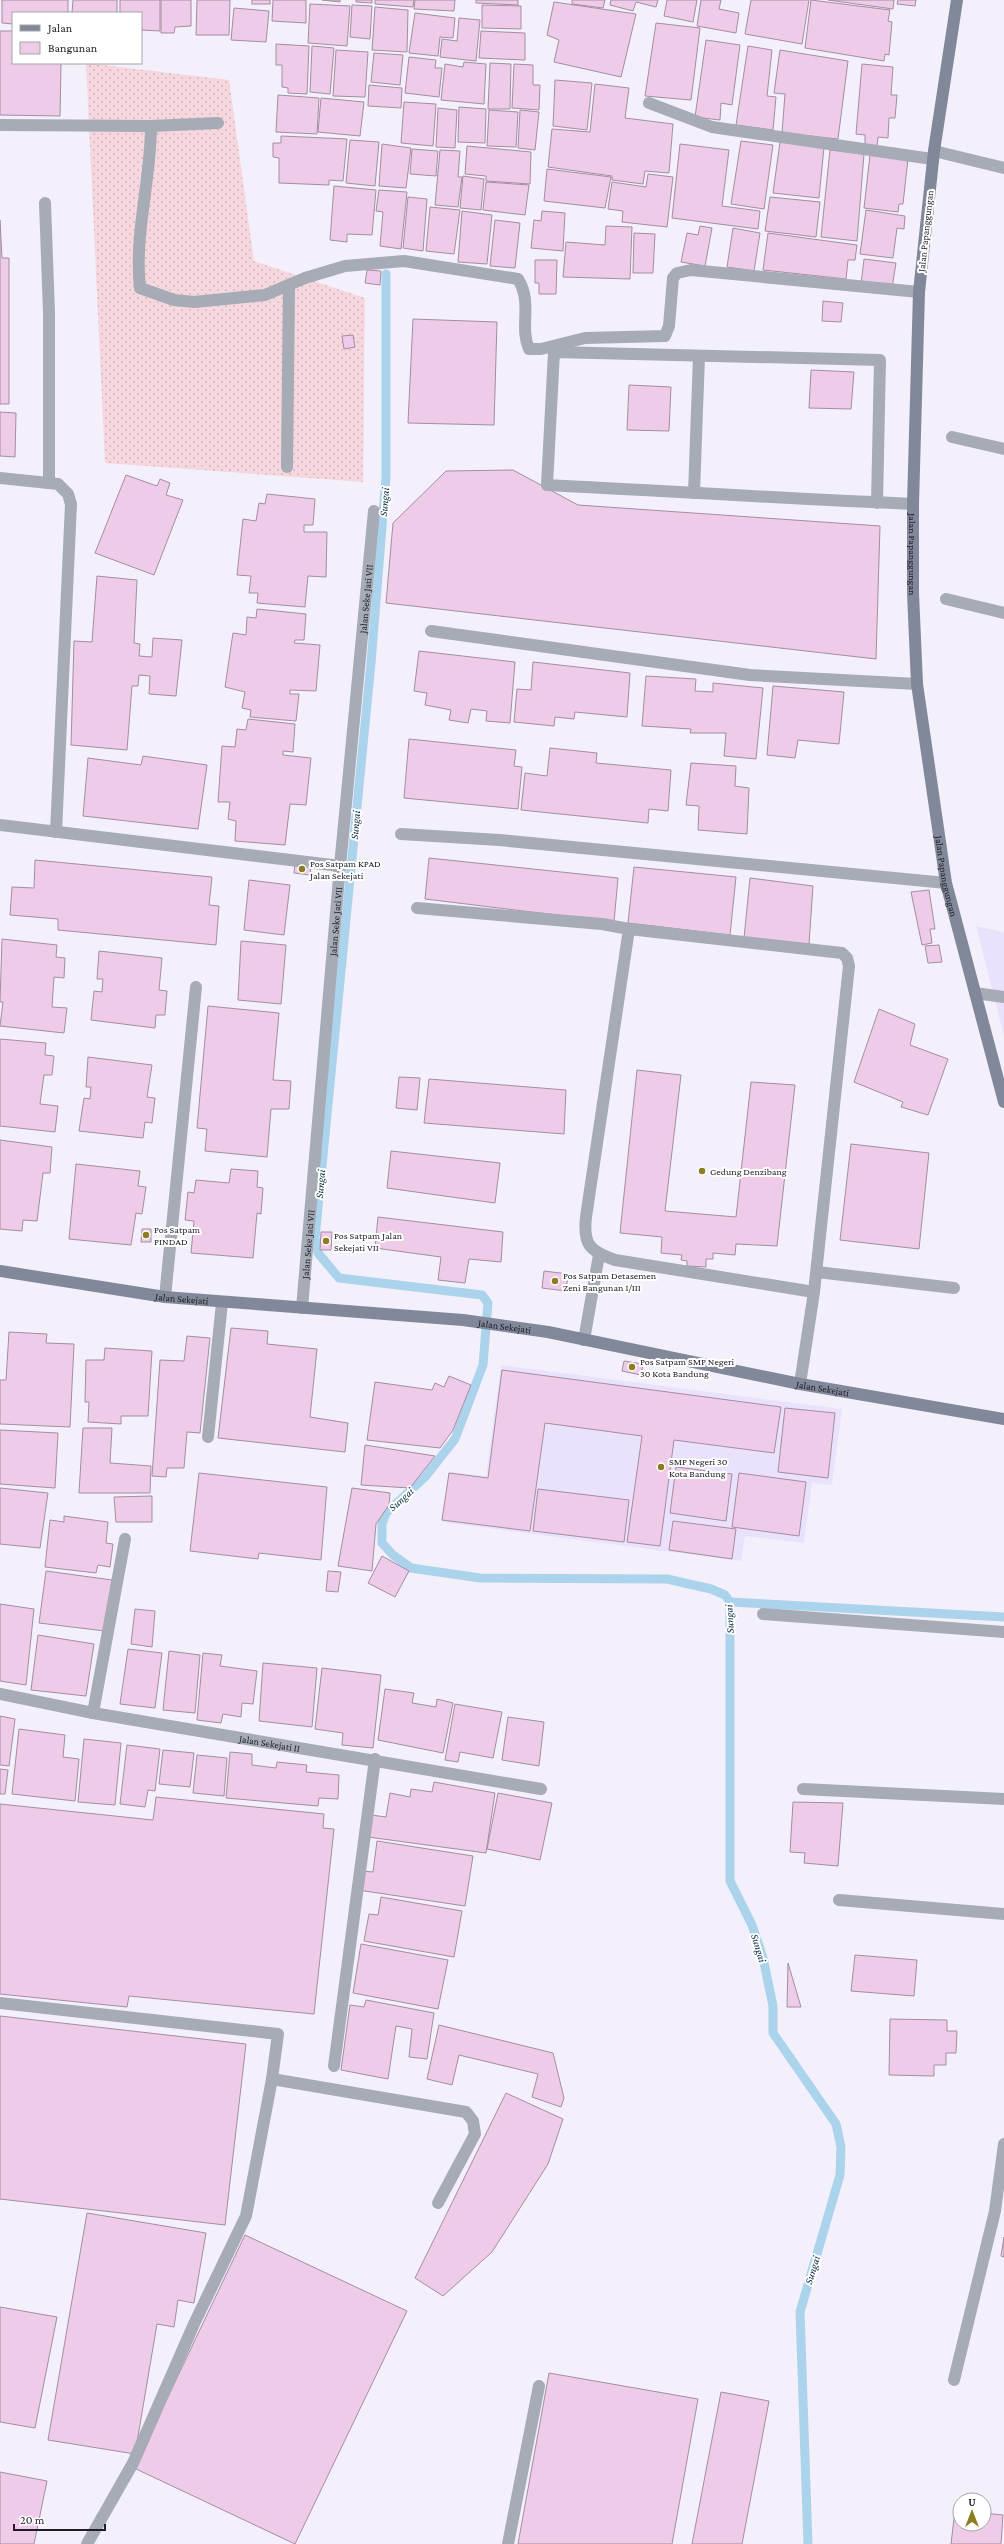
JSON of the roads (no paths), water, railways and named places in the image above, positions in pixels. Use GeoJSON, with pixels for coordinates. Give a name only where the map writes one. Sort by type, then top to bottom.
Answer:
{"type":"FeatureCollection","features":[{"type":"Feature","properties":{"kind":"street","name":"Jalan Papanggungan"},"geometry":{"type":"LineString","coordinates":[[957,0],[933,155],[919,292],[913,504],[913,593],[917,684],[946,883],[1002,1088],[1004,1102]]}},
{"type":"Feature","properties":{"kind":"street"},"geometry":{"type":"LineString","coordinates":[[649,103],[712,127],[933,155],[1004,168]]}},
{"type":"Feature","properties":{"kind":"street"},"geometry":{"type":"LineString","coordinates":[[0,124],[151,126],[218,123]]}},
{"type":"Feature","properties":{"kind":"street"},"geometry":{"type":"LineString","coordinates":[[151,126],[140,236],[138,272],[140,288],[174,300],[194,302],[265,295],[305,278],[345,266],[404,262],[509,276],[518,279],[523,287],[526,303],[526,342],[529,349],[541,349],[585,338],[665,336],[669,326],[673,278],[677,272],[691,270],[919,292]]}},
{"type":"Feature","properties":{"kind":"street"},"geometry":{"type":"LineString","coordinates":[[44,203],[48,313],[49,484]]}},
{"type":"Feature","properties":{"kind":"street"},"geometry":{"type":"LineString","coordinates":[[287,467],[288,286]]}},
{"type":"Feature","properties":{"kind":"street"},"geometry":{"type":"LineString","coordinates":[[877,503],[880,360],[554,352],[547,484],[877,503],[913,504]]}},
{"type":"Feature","properties":{"kind":"street"},"geometry":{"type":"LineString","coordinates":[[694,493],[699,356]]}},
{"type":"Feature","properties":{"kind":"street"},"geometry":{"type":"LineString","coordinates":[[952,437],[1004,449]]}},
{"type":"Feature","properties":{"kind":"street"},"geometry":{"type":"LineString","coordinates":[[0,478],[58,484],[63,488],[71,504],[56,832]]}},
{"type":"Feature","properties":{"kind":"street","name":"Jalan Seke Jati VII"},"geometry":{"type":"LineString","coordinates":[[302,1308],[340,866],[374,511]]}},
{"type":"Feature","properties":{"kind":"street"},"geometry":{"type":"LineString","coordinates":[[946,599],[1004,613]]}},
{"type":"Feature","properties":{"kind":"street"},"geometry":{"type":"LineString","coordinates":[[431,631],[750,675],[917,684]]}},
{"type":"Feature","properties":{"kind":"street"},"geometry":{"type":"LineString","coordinates":[[0,825],[340,866]]}},
{"type":"Feature","properties":{"kind":"street"},"geometry":{"type":"LineString","coordinates":[[401,834],[507,841],[946,883]]}},
{"type":"Feature","properties":{"kind":"street"},"geometry":{"type":"LineString","coordinates":[[417,908],[602,924],[629,929],[842,953],[848,958],[850,966],[817,1272],[800,1384]]}},
{"type":"Feature","properties":{"kind":"street"},"geometry":{"type":"LineString","coordinates":[[629,929],[584,1232],[589,1245],[599,1255],[614,1260],[814,1292]]}},
{"type":"Feature","properties":{"kind":"street"},"geometry":{"type":"LineString","coordinates":[[165,1297],[196,987]]}},
{"type":"Feature","properties":{"kind":"street"},"geometry":{"type":"LineString","coordinates":[[975,992],[1004,997]]}},
{"type":"Feature","properties":{"kind":"street"},"geometry":{"type":"LineString","coordinates":[[584,1340],[599,1255]]}},
{"type":"Feature","properties":{"kind":"street","name":"Jalan Sekejati"},"geometry":{"type":"LineString","coordinates":[[0,1271],[165,1297],[222,1303],[463,1320],[584,1340],[800,1384],[1004,1419]]}},
{"type":"Feature","properties":{"kind":"street"},"geometry":{"type":"LineString","coordinates":[[817,1272],[954,1288]]}},
{"type":"Feature","properties":{"kind":"street"},"geometry":{"type":"LineString","coordinates":[[208,1437],[222,1303]]}},
{"type":"Feature","properties":{"kind":"street"},"geometry":{"type":"LineString","coordinates":[[93,1714],[124,1539]]}},
{"type":"Feature","properties":{"kind":"street"},"geometry":{"type":"LineString","coordinates":[[764,1614],[1004,1632]]}},
{"type":"Feature","properties":{"kind":"street","name":"Jalan Sekejati II"},"geometry":{"type":"LineString","coordinates":[[0,1694],[93,1714],[375,1759],[541,1788]]}},
{"type":"Feature","properties":{"kind":"street"},"geometry":{"type":"LineString","coordinates":[[334,2066],[375,1759]]}},
{"type":"Feature","properties":{"kind":"street"},"geometry":{"type":"LineString","coordinates":[[803,1788],[1004,1798]]}},
{"type":"Feature","properties":{"kind":"street"},"geometry":{"type":"LineString","coordinates":[[839,1900],[1004,1914]]}},
{"type":"Feature","properties":{"kind":"street"},"geometry":{"type":"LineString","coordinates":[[0,2003],[278,2034],[272,2078],[246,2216],[194,2324],[133,2463],[87,2544]]}},
{"type":"Feature","properties":{"kind":"street"},"geometry":{"type":"LineString","coordinates":[[272,2078],[466,2112],[473,2121],[475,2134],[438,2203]]}},
{"type":"Feature","properties":{"kind":"street"},"geometry":{"type":"LineString","coordinates":[[954,2380],[999,2212],[1004,2144]]}},
{"type":"Feature","properties":{"kind":"street"},"geometry":{"type":"LineString","coordinates":[[508,2544],[539,2386]]}},
{"type":"Feature","properties":{"kind":"waterway","name":"Sungai"},"geometry":{"type":"LineString","coordinates":[[386,274],[386,477],[371,663],[315,1238],[318,1253],[339,1278],[482,1295],[488,1303],[483,1365],[455,1439],[425,1477],[386,1513],[382,1524],[382,1543],[393,1555],[411,1568],[480,1578],[667,1579],[711,1589],[725,1595],[730,1602],[730,1881],[752,1925],[763,1958],[773,2006],[773,2033],[836,2124],[841,2147],[840,2175],[800,2312],[808,2544]]}},
{"type":"Feature","properties":{"kind":"waterway"},"geometry":{"type":"LineString","coordinates":[[730,1602],[1004,1617]]}},
{"type":"Feature","properties":{"kind":"place","name":"Pos Satpam KPAD Jalan Sekejati"},"geometry":{"type":"Point","coordinates":[302,869]}},
{"type":"Feature","properties":{"kind":"place","name":"Gedung Denzibang"},"geometry":{"type":"Point","coordinates":[702,1171]}},
{"type":"Feature","properties":{"kind":"place","name":"Pos Satpam PINDAD"},"geometry":{"type":"Point","coordinates":[146,1235]}},
{"type":"Feature","properties":{"kind":"place","name":"Pos Satpam Jalan Sekejati VII"},"geometry":{"type":"Point","coordinates":[326,1241]}},
{"type":"Feature","properties":{"kind":"place","name":"Pos Satpam Detasemen Zeni Bangunan 1/III"},"geometry":{"type":"Point","coordinates":[555,1281]}},
{"type":"Feature","properties":{"kind":"place","name":"Pos Satpam SMP Negeri 30 Kota Bandung"},"geometry":{"type":"Point","coordinates":[632,1367]}},
{"type":"Feature","properties":{"kind":"place","name":"SMP Negeri 30 Kota Bandung"},"geometry":{"type":"Point","coordinates":[661,1467]}}]}
